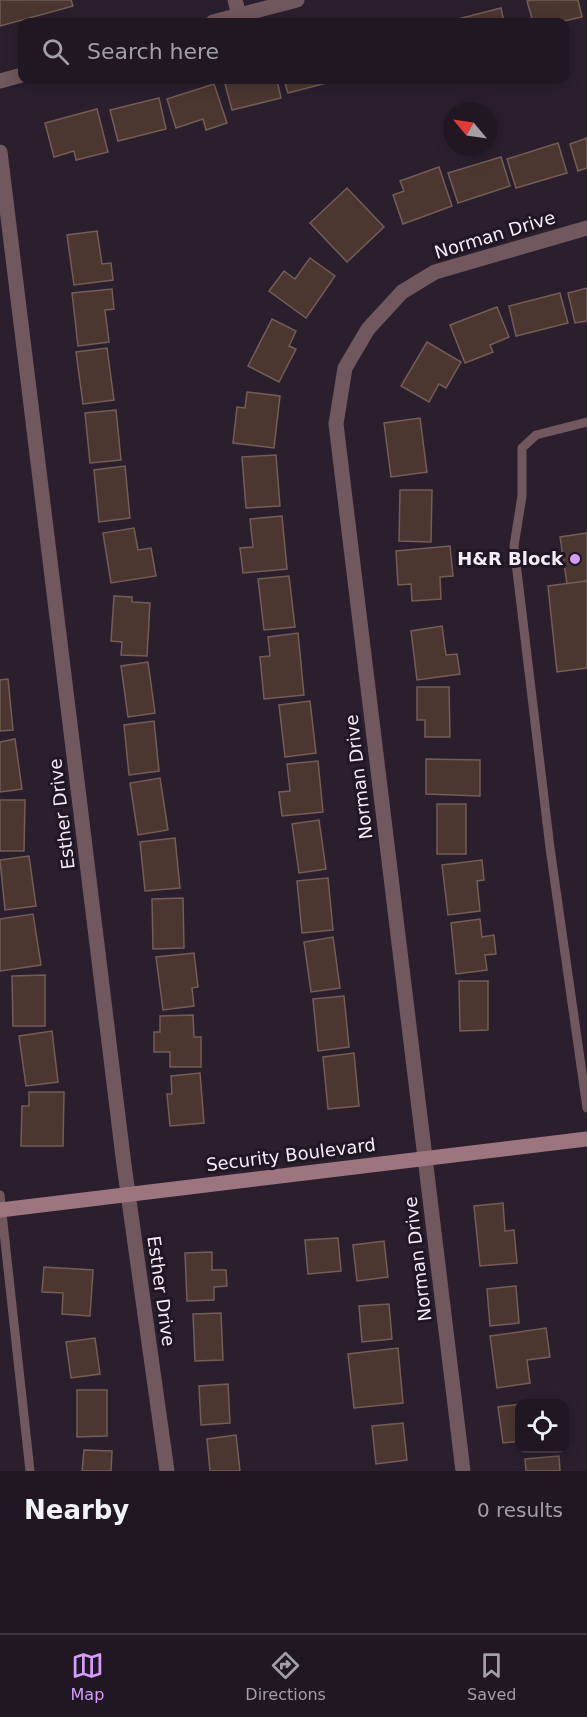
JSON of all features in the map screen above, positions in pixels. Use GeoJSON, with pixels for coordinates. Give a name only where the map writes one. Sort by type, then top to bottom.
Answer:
{"type":"FeatureCollection","features":[{"type":"Feature","properties":{"kind":"street"},"geometry":{"type":"LineString","coordinates":[[220,18],[237,8],[297,0]]}},
{"type":"Feature","properties":{"kind":"street"},"geometry":{"type":"LineString","coordinates":[[0,81],[18,76]]}},
{"type":"Feature","properties":{"kind":"street","name":"Esther Drive"},"geometry":{"type":"LineString","coordinates":[[0,152],[128,1194],[167,1471]]}},
{"type":"Feature","properties":{"kind":"street","name":"Norman Drive"},"geometry":{"type":"LineString","coordinates":[[463,1471],[336,424],[345,368],[368,329],[402,292],[435,272],[587,228]]}},
{"type":"Feature","properties":{"kind":"street","name":"Security Boulevard"},"geometry":{"type":"LineString","coordinates":[[1,1205],[128,1194],[587,1139]]}},
{"type":"Feature","properties":{"kind":"lane"},"geometry":{"type":"LineString","coordinates":[[587,422],[536,435],[522,448],[522,496],[514,546],[550,848],[587,1108]]}},
{"type":"Feature","properties":{"kind":"lane"},"geometry":{"type":"LineString","coordinates":[[1,1205],[30,1471]]}},
{"type":"Feature","properties":{"kind":"building"},"geometry":{"type":"Polygon","coordinates":[[[0,0],[71,0],[73,6],[29,18],[18,18],[18,21],[0,26],[0,0]]]}},
{"type":"Feature","properties":{"kind":"building"},"geometry":{"type":"Polygon","coordinates":[[[578,0],[582,17],[569,20],[569,18],[532,18],[527,1],[578,0]]]}},
{"type":"Feature","properties":{"kind":"building"},"geometry":{"type":"Polygon","coordinates":[[[501,8],[503,18],[462,18],[501,8]]]}},
{"type":"Feature","properties":{"kind":"building"},"geometry":{"type":"Polygon","coordinates":[[[214,84],[227,123],[206,130],[203,119],[176,128],[167,99],[214,84]]]}},
{"type":"Feature","properties":{"kind":"building"},"geometry":{"type":"Polygon","coordinates":[[[225,84],[278,84],[281,98],[232,110],[225,84]]]}},
{"type":"Feature","properties":{"kind":"building"},"geometry":{"type":"Polygon","coordinates":[[[285,84],[323,84],[288,93],[285,84]]]}},
{"type":"Feature","properties":{"kind":"building"},"geometry":{"type":"Polygon","coordinates":[[[159,98],[166,129],[118,141],[110,110],[159,98]]]}},
{"type":"Feature","properties":{"kind":"building"},"geometry":{"type":"Polygon","coordinates":[[[97,109],[108,152],[76,160],[74,151],[54,157],[45,123],[97,109]]]}},
{"type":"Feature","properties":{"kind":"building"},"geometry":{"type":"Polygon","coordinates":[[[587,138],[587,168],[578,171],[570,144],[587,138]]]}},
{"type":"Feature","properties":{"kind":"building"},"geometry":{"type":"Polygon","coordinates":[[[558,143],[567,173],[516,188],[507,159],[558,143]]]}},
{"type":"Feature","properties":{"kind":"building"},"geometry":{"type":"Polygon","coordinates":[[[501,157],[510,186],[458,203],[448,173],[501,157]]]}},
{"type":"Feature","properties":{"kind":"building"},"geometry":{"type":"Polygon","coordinates":[[[439,167],[452,206],[403,224],[393,195],[404,191],[400,181],[439,167]]]}},
{"type":"Feature","properties":{"kind":"building"},"geometry":{"type":"Polygon","coordinates":[[[347,188],[384,227],[347,262],[310,223],[347,188]]]}},
{"type":"Feature","properties":{"kind":"building"},"geometry":{"type":"Polygon","coordinates":[[[97,231],[102,264],[111,263],[113,280],[74,285],[67,235],[97,231]]]}},
{"type":"Feature","properties":{"kind":"building"},"geometry":{"type":"Polygon","coordinates":[[[310,258],[335,276],[306,318],[269,291],[284,271],[295,279],[310,258]]]}},
{"type":"Feature","properties":{"kind":"building"},"geometry":{"type":"Polygon","coordinates":[[[587,288],[587,321],[575,323],[568,293],[587,288]]]}},
{"type":"Feature","properties":{"kind":"building"},"geometry":{"type":"Polygon","coordinates":[[[112,289],[114,309],[105,310],[109,342],[78,346],[72,293],[112,289]]]}},
{"type":"Feature","properties":{"kind":"building"},"geometry":{"type":"Polygon","coordinates":[[[560,293],[568,323],[516,336],[509,306],[560,293]]]}},
{"type":"Feature","properties":{"kind":"building"},"geometry":{"type":"Polygon","coordinates":[[[497,307],[509,337],[490,345],[493,352],[465,363],[450,325],[497,307]]]}},
{"type":"Feature","properties":{"kind":"building"},"geometry":{"type":"Polygon","coordinates":[[[272,319],[296,331],[289,346],[296,349],[279,382],[248,366],[272,319]]]}},
{"type":"Feature","properties":{"kind":"building"},"geometry":{"type":"Polygon","coordinates":[[[427,342],[461,362],[446,388],[439,384],[429,402],[401,386],[427,342]]]}},
{"type":"Feature","properties":{"kind":"building"},"geometry":{"type":"Polygon","coordinates":[[[107,348],[114,400],[83,404],[76,352],[107,348]]]}},
{"type":"Feature","properties":{"kind":"building"},"geometry":{"type":"Polygon","coordinates":[[[247,392],[280,396],[274,448],[233,443],[237,407],[245,408],[247,392]]]}},
{"type":"Feature","properties":{"kind":"building"},"geometry":{"type":"Polygon","coordinates":[[[116,410],[121,460],[90,463],[85,413],[116,410]]]}},
{"type":"Feature","properties":{"kind":"building"},"geometry":{"type":"Polygon","coordinates":[[[420,418],[427,472],[391,477],[384,423],[420,418]]]}},
{"type":"Feature","properties":{"kind":"building"},"geometry":{"type":"Polygon","coordinates":[[[276,455],[280,506],[246,508],[242,457],[276,455]]]}},
{"type":"Feature","properties":{"kind":"building"},"geometry":{"type":"Polygon","coordinates":[[[125,466],[130,518],[99,522],[94,470],[125,466]]]}},
{"type":"Feature","properties":{"kind":"building"},"geometry":{"type":"Polygon","coordinates":[[[400,490],[432,490],[431,542],[399,541],[400,490]]]}},
{"type":"Feature","properties":{"kind":"building"},"geometry":{"type":"Polygon","coordinates":[[[282,516],[287,569],[243,573],[240,548],[253,547],[250,519],[282,516]]]}},
{"type":"Feature","properties":{"kind":"building"},"geometry":{"type":"Polygon","coordinates":[[[134,528],[138,550],[151,548],[156,576],[111,583],[103,533],[134,528]]]}},
{"type":"Feature","properties":{"kind":"building","name":"H&R Block"},"geometry":{"type":"Polygon","coordinates":[[[587,533],[587,581],[567,584],[560,537],[587,533]]]}},
{"type":"Feature","properties":{"kind":"building"},"geometry":{"type":"Polygon","coordinates":[[[450,546],[453,576],[440,577],[441,599],[412,601],[411,584],[398,585],[396,551],[450,546]]]}},
{"type":"Feature","properties":{"kind":"building"},"geometry":{"type":"Polygon","coordinates":[[[289,576],[295,627],[264,630],[258,579],[289,576]]]}},
{"type":"Feature","properties":{"kind":"building"},"geometry":{"type":"Polygon","coordinates":[[[587,581],[587,668],[557,672],[548,586],[587,581]]]}},
{"type":"Feature","properties":{"kind":"building"},"geometry":{"type":"Polygon","coordinates":[[[114,596],[132,597],[132,602],[150,603],[147,656],[121,655],[122,642],[111,641],[114,596]]]}},
{"type":"Feature","properties":{"kind":"building"},"geometry":{"type":"Polygon","coordinates":[[[442,626],[446,655],[457,654],[460,674],[417,680],[411,631],[442,626]]]}},
{"type":"Feature","properties":{"kind":"building"},"geometry":{"type":"Polygon","coordinates":[[[298,633],[304,695],[264,699],[260,657],[270,656],[268,637],[298,633]]]}},
{"type":"Feature","properties":{"kind":"building"},"geometry":{"type":"Polygon","coordinates":[[[148,662],[155,713],[128,717],[121,666],[148,662]]]}},
{"type":"Feature","properties":{"kind":"building"},"geometry":{"type":"Polygon","coordinates":[[[8,679],[13,730],[0,731],[0,680],[8,679]]]}},
{"type":"Feature","properties":{"kind":"building"},"geometry":{"type":"Polygon","coordinates":[[[417,687],[449,687],[450,737],[425,737],[425,720],[417,720],[417,687]]]}},
{"type":"Feature","properties":{"kind":"building"},"geometry":{"type":"Polygon","coordinates":[[[310,701],[316,753],[285,757],[279,705],[310,701]]]}},
{"type":"Feature","properties":{"kind":"building"},"geometry":{"type":"Polygon","coordinates":[[[154,721],[159,771],[129,775],[124,725],[154,721]]]}},
{"type":"Feature","properties":{"kind":"building"},"geometry":{"type":"Polygon","coordinates":[[[15,739],[22,789],[0,792],[0,742],[15,739]]]}},
{"type":"Feature","properties":{"kind":"building"},"geometry":{"type":"Polygon","coordinates":[[[426,759],[480,760],[480,796],[426,794],[426,759]]]}},
{"type":"Feature","properties":{"kind":"building"},"geometry":{"type":"Polygon","coordinates":[[[318,761],[323,812],[282,816],[279,792],[290,791],[287,764],[318,761]]]}},
{"type":"Feature","properties":{"kind":"building"},"geometry":{"type":"Polygon","coordinates":[[[160,778],[168,830],[138,835],[130,783],[160,778]]]}},
{"type":"Feature","properties":{"kind":"building"},"geometry":{"type":"Polygon","coordinates":[[[0,800],[25,800],[24,851],[0,851],[0,800]]]}},
{"type":"Feature","properties":{"kind":"building"},"geometry":{"type":"Polygon","coordinates":[[[437,804],[466,804],[466,854],[437,854],[437,804]]]}},
{"type":"Feature","properties":{"kind":"building"},"geometry":{"type":"Polygon","coordinates":[[[319,820],[326,869],[299,873],[292,824],[319,820]]]}},
{"type":"Feature","properties":{"kind":"building"},"geometry":{"type":"Polygon","coordinates":[[[175,838],[180,888],[145,891],[140,842],[175,838]]]}},
{"type":"Feature","properties":{"kind":"building"},"geometry":{"type":"Polygon","coordinates":[[[29,856],[36,906],[5,910],[0,860],[29,856]]]}},
{"type":"Feature","properties":{"kind":"building"},"geometry":{"type":"Polygon","coordinates":[[[482,860],[484,880],[477,881],[480,911],[448,915],[442,865],[482,860]]]}},
{"type":"Feature","properties":{"kind":"building"},"geometry":{"type":"Polygon","coordinates":[[[328,878],[333,930],[302,933],[297,881],[328,878]]]}},
{"type":"Feature","properties":{"kind":"building"},"geometry":{"type":"Polygon","coordinates":[[[183,898],[184,948],[153,949],[152,899],[183,898]]]}},
{"type":"Feature","properties":{"kind":"building"},"geometry":{"type":"Polygon","coordinates":[[[33,914],[41,965],[0,971],[0,919],[33,914]]]}},
{"type":"Feature","properties":{"kind":"building"},"geometry":{"type":"Polygon","coordinates":[[[480,919],[482,937],[494,935],[496,954],[485,955],[487,970],[456,974],[451,923],[480,919]]]}},
{"type":"Feature","properties":{"kind":"building"},"geometry":{"type":"Polygon","coordinates":[[[333,937],[340,988],[311,992],[304,942],[333,937]]]}},
{"type":"Feature","properties":{"kind":"building"},"geometry":{"type":"Polygon","coordinates":[[[194,953],[198,987],[192,988],[194,1006],[163,1010],[156,957],[194,953]]]}},
{"type":"Feature","properties":{"kind":"building"},"geometry":{"type":"Polygon","coordinates":[[[45,975],[45,1026],[13,1026],[12,976],[45,975]]]}},
{"type":"Feature","properties":{"kind":"building"},"geometry":{"type":"Polygon","coordinates":[[[459,981],[488,981],[488,1030],[460,1031],[459,981]]]}},
{"type":"Feature","properties":{"kind":"building"},"geometry":{"type":"Polygon","coordinates":[[[344,996],[349,1047],[318,1051],[313,999],[344,996]]]}},
{"type":"Feature","properties":{"kind":"building"},"geometry":{"type":"Polygon","coordinates":[[[193,1015],[194,1037],[201,1037],[201,1067],[170,1067],[170,1052],[154,1052],[154,1032],[160,1032],[160,1016],[193,1015]]]}},
{"type":"Feature","properties":{"kind":"building"},"geometry":{"type":"Polygon","coordinates":[[[52,1031],[58,1082],[26,1086],[19,1036],[52,1031]]]}},
{"type":"Feature","properties":{"kind":"building"},"geometry":{"type":"Polygon","coordinates":[[[354,1053],[359,1106],[328,1109],[323,1057],[354,1053]]]}},
{"type":"Feature","properties":{"kind":"building"},"geometry":{"type":"Polygon","coordinates":[[[200,1073],[204,1123],[170,1126],[167,1094],[172,1094],[171,1076],[200,1073]]]}},
{"type":"Feature","properties":{"kind":"building"},"geometry":{"type":"Polygon","coordinates":[[[29,1092],[64,1092],[63,1146],[21,1146],[22,1106],[29,1106],[29,1092]]]}},
{"type":"Feature","properties":{"kind":"building"},"geometry":{"type":"Polygon","coordinates":[[[503,1203],[505,1231],[514,1230],[517,1263],[480,1266],[474,1206],[503,1203]]]}},
{"type":"Feature","properties":{"kind":"building"},"geometry":{"type":"Polygon","coordinates":[[[338,1238],[341,1271],[308,1274],[305,1240],[338,1238]]]}},
{"type":"Feature","properties":{"kind":"building"},"geometry":{"type":"Polygon","coordinates":[[[384,1241],[388,1277],[357,1281],[353,1245],[384,1241]]]}},
{"type":"Feature","properties":{"kind":"building"},"geometry":{"type":"Polygon","coordinates":[[[212,1252],[212,1270],[226,1270],[227,1286],[214,1287],[214,1300],[187,1301],[185,1253],[212,1252]]]}},
{"type":"Feature","properties":{"kind":"building"},"geometry":{"type":"Polygon","coordinates":[[[44,1267],[93,1270],[90,1316],[62,1314],[63,1293],[42,1292],[44,1267]]]}},
{"type":"Feature","properties":{"kind":"building"},"geometry":{"type":"Polygon","coordinates":[[[516,1286],[519,1323],[490,1326],[487,1289],[516,1286]]]}},
{"type":"Feature","properties":{"kind":"building"},"geometry":{"type":"Polygon","coordinates":[[[389,1304],[392,1339],[362,1342],[359,1306],[389,1304]]]}},
{"type":"Feature","properties":{"kind":"building"},"geometry":{"type":"Polygon","coordinates":[[[221,1313],[223,1360],[195,1361],[193,1314],[221,1313]]]}},
{"type":"Feature","properties":{"kind":"building"},"geometry":{"type":"Polygon","coordinates":[[[546,1328],[550,1357],[527,1360],[530,1383],[497,1388],[490,1336],[546,1328]]]}},
{"type":"Feature","properties":{"kind":"building"},"geometry":{"type":"Polygon","coordinates":[[[95,1338],[100,1374],[71,1378],[66,1342],[95,1338]]]}},
{"type":"Feature","properties":{"kind":"building"},"geometry":{"type":"Polygon","coordinates":[[[398,1348],[403,1403],[354,1408],[348,1354],[398,1348]]]}},
{"type":"Feature","properties":{"kind":"building"},"geometry":{"type":"Polygon","coordinates":[[[228,1384],[230,1423],[201,1425],[199,1386],[228,1384]]]}},
{"type":"Feature","properties":{"kind":"building"},"geometry":{"type":"Polygon","coordinates":[[[77,1390],[107,1390],[107,1436],[77,1437],[77,1390]]]}},
{"type":"Feature","properties":{"kind":"building"},"geometry":{"type":"Polygon","coordinates":[[[515,1405],[515,1442],[503,1443],[498,1407],[515,1405]]]}},
{"type":"Feature","properties":{"kind":"building"},"geometry":{"type":"Polygon","coordinates":[[[403,1423],[407,1460],[376,1464],[372,1426],[403,1423]]]}},
{"type":"Feature","properties":{"kind":"building"},"geometry":{"type":"Polygon","coordinates":[[[236,1435],[240,1471],[210,1471],[207,1439],[236,1435]]]}},
{"type":"Feature","properties":{"kind":"building"},"geometry":{"type":"Polygon","coordinates":[[[84,1450],[112,1451],[111,1471],[82,1471],[84,1450]]]}},
{"type":"Feature","properties":{"kind":"building"},"geometry":{"type":"Polygon","coordinates":[[[559,1456],[560,1471],[526,1471],[525,1459],[559,1456]]]}},
{"type":"Feature","properties":{"kind":"place","name":"H&R Block"},"geometry":{"type":"Point","coordinates":[575,559]}}]}
